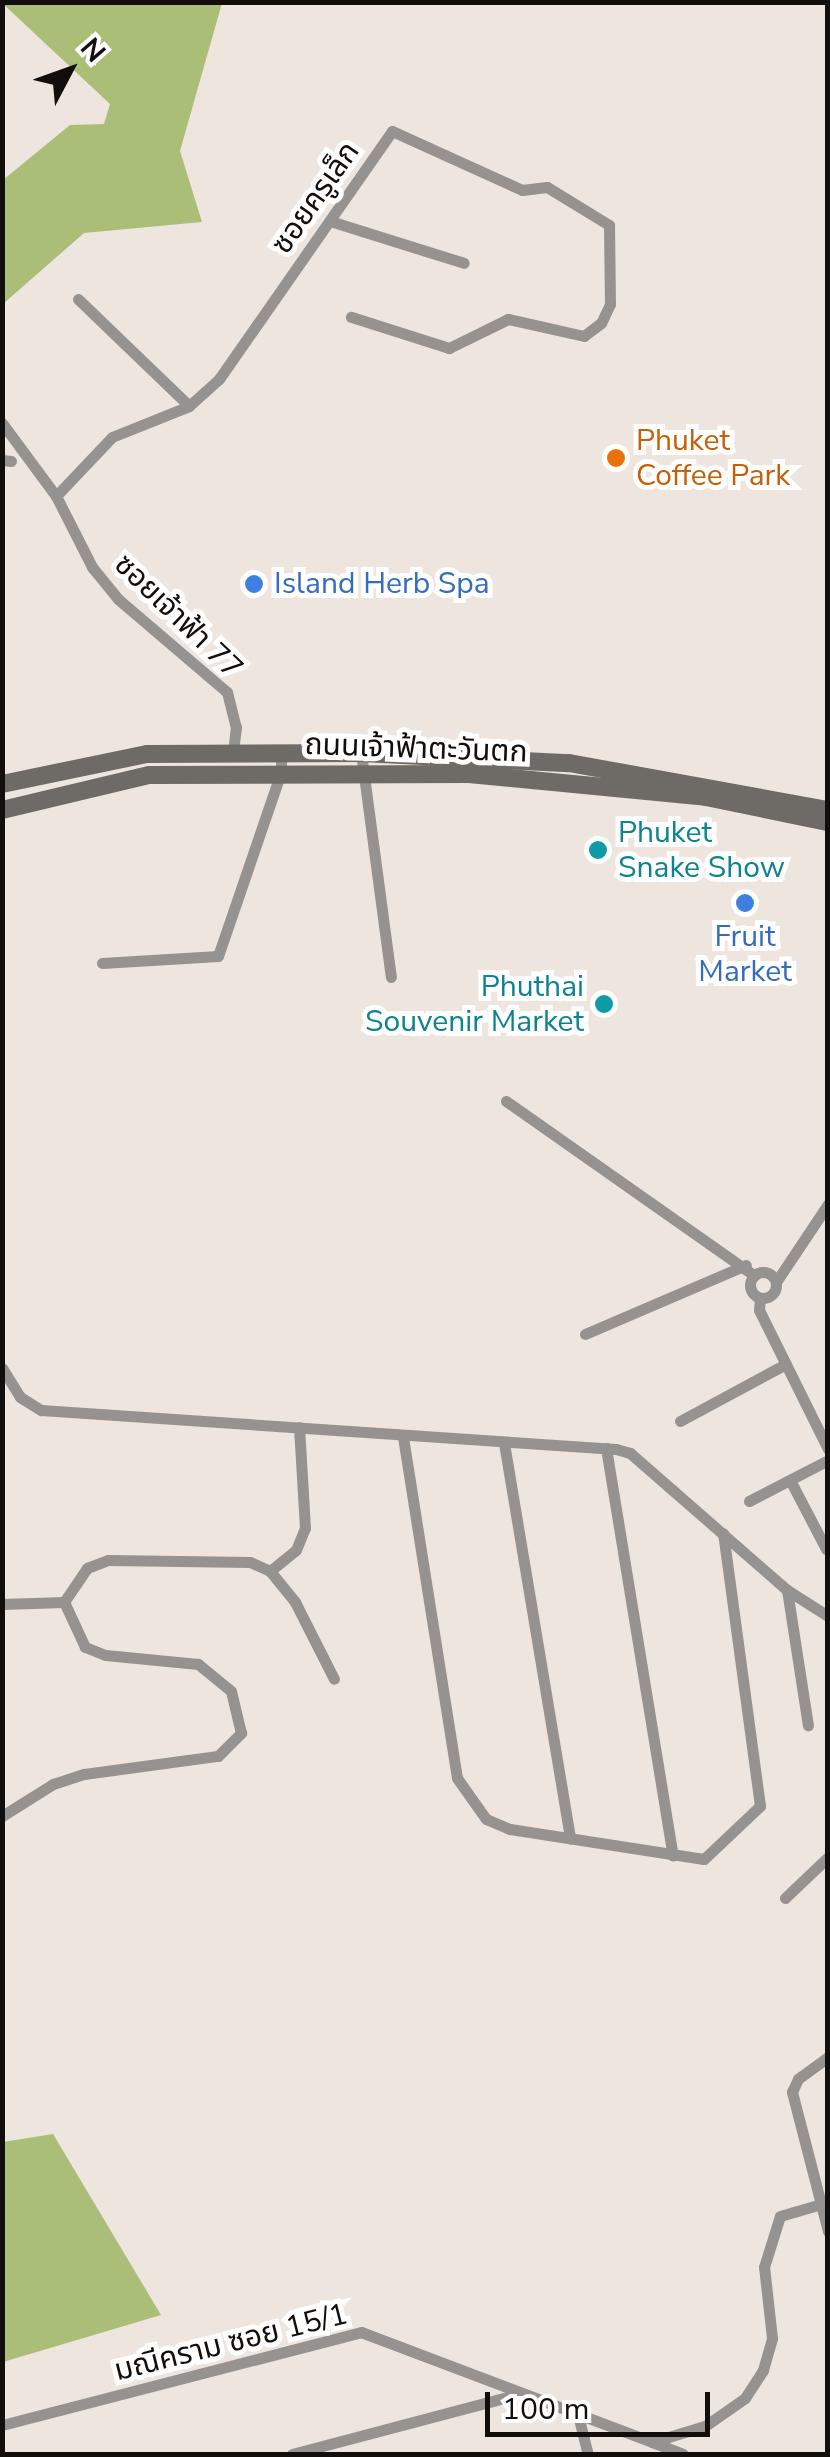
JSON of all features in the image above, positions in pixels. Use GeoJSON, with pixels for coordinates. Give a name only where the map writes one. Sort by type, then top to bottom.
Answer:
{"type":"FeatureCollection","features":[{"type":"Feature","properties":{"kind":"main road","name":"ถนนเจ้าฟ้าตะวันตก"},"geometry":{"type":"LineString","coordinates":[[2,784],[147,754],[361,753],[569,764],[828,810]]}},
{"type":"Feature","properties":{"kind":"main road","name":"ถนนเจ้าฟ้าตะวันตก"},"geometry":{"type":"LineString","coordinates":[[2,810],[149,776],[281,772],[469,774],[706,797],[828,822]]}},
{"type":"Feature","properties":{"kind":"street","name":"ซอยครูเล็ก"},"geometry":{"type":"LineString","coordinates":[[56,496],[112,438],[189,406],[219,379],[392,132],[522,190],[547,187],[608,225],[610,304],[601,324],[584,336],[508,319],[450,348],[351,317]]}},
{"type":"Feature","properties":{"kind":"street"},"geometry":{"type":"LineString","coordinates":[[330,222],[464,263]]}},
{"type":"Feature","properties":{"kind":"street"},"geometry":{"type":"LineString","coordinates":[[78,299],[189,406]]}},
{"type":"Feature","properties":{"kind":"street","name":"ซอยเจ้าฟ้า 77"},"geometry":{"type":"LineString","coordinates":[[2,424],[56,496],[92,567],[118,599],[227,692],[236,727],[232,751]]}},
{"type":"Feature","properties":{"kind":"street"},"geometry":{"type":"LineString","coordinates":[[102,964],[218,956],[281,772],[281,751]]}},
{"type":"Feature","properties":{"kind":"street"},"geometry":{"type":"LineString","coordinates":[[361,753],[391,977]]}},
{"type":"Feature","properties":{"kind":"street"},"geometry":{"type":"LineString","coordinates":[[506,1102],[750,1270],[767,1272],[776,1282]]}},
{"type":"Feature","properties":{"kind":"street"},"geometry":{"type":"LineString","coordinates":[[760,1298],[774,1292],[776,1282],[828,1204]]}},
{"type":"Feature","properties":{"kind":"street"},"geometry":{"type":"LineString","coordinates":[[750,1270],[750,1288],[760,1298],[759,1310],[828,1449]]}},
{"type":"Feature","properties":{"kind":"street"},"geometry":{"type":"LineString","coordinates":[[585,1334],[750,1270]]}},
{"type":"Feature","properties":{"kind":"street"},"geometry":{"type":"LineString","coordinates":[[680,1421],[786,1364]]}},
{"type":"Feature","properties":{"kind":"street"},"geometry":{"type":"LineString","coordinates":[[2,1368],[20,1397],[41,1410],[606,1448],[630,1453],[787,1590],[828,1616]]}},
{"type":"Feature","properties":{"kind":"street"},"geometry":{"type":"LineString","coordinates":[[270,1571],[296,1550],[305,1528],[299,1427]]}},
{"type":"Feature","properties":{"kind":"street"},"geometry":{"type":"LineString","coordinates":[[404,1437],[457,1778],[486,1819],[570,1840],[704,1859],[739,1830],[763,1794],[723,1534]]}},
{"type":"Feature","properties":{"kind":"street"},"geometry":{"type":"LineString","coordinates":[[504,1442],[570,1840]]}},
{"type":"Feature","properties":{"kind":"street"},"geometry":{"type":"LineString","coordinates":[[606,1448],[673,1856]]}},
{"type":"Feature","properties":{"kind":"street"},"geometry":{"type":"LineString","coordinates":[[749,1501],[828,1460]]}},
{"type":"Feature","properties":{"kind":"street"},"geometry":{"type":"LineString","coordinates":[[790,1480],[826,1550]]}},
{"type":"Feature","properties":{"kind":"street"},"geometry":{"type":"LineString","coordinates":[[64,1602],[75,1579],[108,1560],[250,1562],[270,1571],[314,1632],[334,1679]]}},
{"type":"Feature","properties":{"kind":"street"},"geometry":{"type":"LineString","coordinates":[[787,1590],[808,1726]]}},
{"type":"Feature","properties":{"kind":"street"},"geometry":{"type":"LineString","coordinates":[[2,1604],[64,1602]]}},
{"type":"Feature","properties":{"kind":"street"},"geometry":{"type":"LineString","coordinates":[[2,1816],[53,1784],[84,1774],[218,1756],[241,1732],[242,1716],[220,1677],[198,1664],[105,1656],[85,1647],[64,1602]]}},
{"type":"Feature","properties":{"kind":"street"},"geometry":{"type":"LineString","coordinates":[[785,1898],[827,1859]]}},
{"type":"Feature","properties":{"kind":"street"},"geometry":{"type":"LineString","coordinates":[[828,2057],[798,2079],[792,2092],[828,2231]]}},
{"type":"Feature","properties":{"kind":"street"},"geometry":{"type":"LineString","coordinates":[[652,2442],[705,2426],[745,2398],[764,2370],[772,2338],[764,2267],[780,2216],[821,2204]]}},
{"type":"Feature","properties":{"kind":"street","name":"มณีคราม ซอย 15/1"},"geometry":{"type":"LineString","coordinates":[[2,2425],[361,2332],[579,2420],[683,2454]]}},
{"type":"Feature","properties":{"kind":"street"},"geometry":{"type":"LineString","coordinates":[[292,2454],[516,2394]]}},
{"type":"Feature","properties":{"kind":"street"},"geometry":{"type":"LineString","coordinates":[[579,2420],[588,2454]]}},
{"type":"Feature","properties":{"kind":"green space"},"geometry":{"type":"Polygon","coordinates":[[[2,3],[222,3],[180,151],[202,222],[84,233],[3,304],[3,180],[70,125],[104,124],[110,104],[2,3]]]}},
{"type":"Feature","properties":{"kind":"green space"},"geometry":{"type":"Polygon","coordinates":[[[53,2134],[161,2315],[3,2362],[3,2142],[53,2134]]]}},
{"type":"Feature","properties":{"kind":"place","name":"Phuket Coffee Park"},"geometry":{"type":"Point","coordinates":[616,458]}},
{"type":"Feature","properties":{"kind":"place","name":"Island Herb Spa"},"geometry":{"type":"Point","coordinates":[254,584]}},
{"type":"Feature","properties":{"kind":"place","name":"Phuket Snake Show"},"geometry":{"type":"Point","coordinates":[598,850]}},
{"type":"Feature","properties":{"kind":"place","name":"Fruit Market"},"geometry":{"type":"Point","coordinates":[745,903]}},
{"type":"Feature","properties":{"kind":"place","name":"Phuthai Souvenir Market"},"geometry":{"type":"Point","coordinates":[604,1004]}}]}
